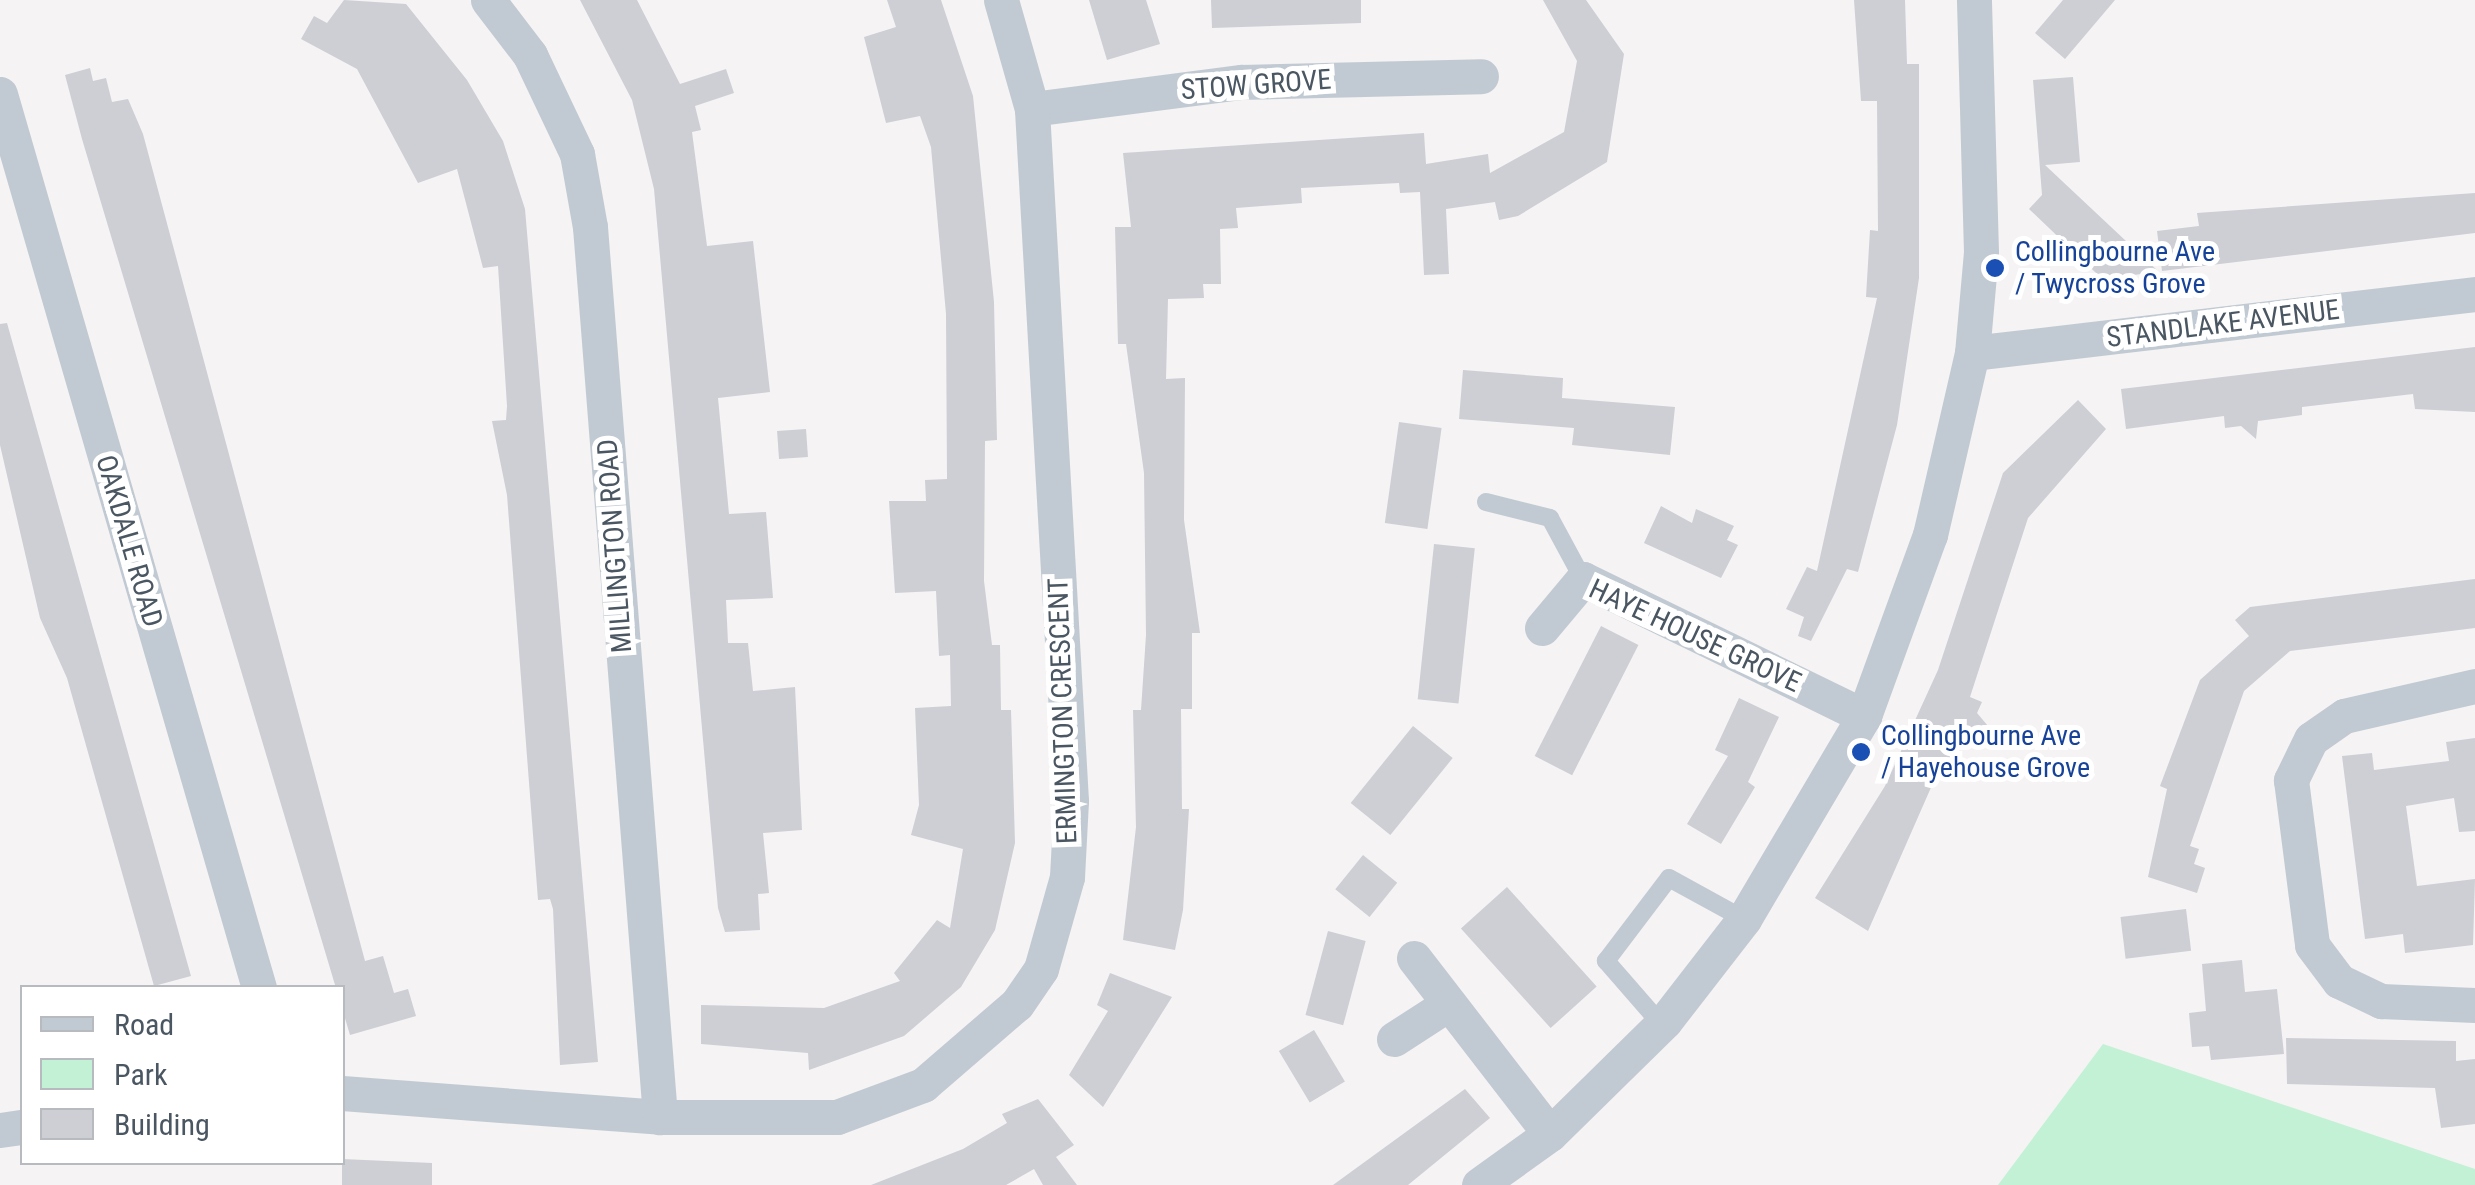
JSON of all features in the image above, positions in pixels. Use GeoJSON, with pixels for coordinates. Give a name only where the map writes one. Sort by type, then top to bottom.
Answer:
{"type":"FeatureCollection","features":[{"type":"Feature","properties":{"kind":"street","name":"MILLINGTON ROAD"},"geometry":{"type":"LineString","coordinates":[[488,0],[530,55],[577,154],[590,227],[660,1117]]}},
{"type":"Feature","properties":{"kind":"street","name":"ERMINGTON CRESCENT"},"geometry":{"type":"LineString","coordinates":[[345,1094],[660,1117],[837,1116],[923,1085],[1018,1004],[1057,929],[1071,801],[1032,109],[1001,0]]}},
{"type":"Feature","properties":{"kind":"street"},"geometry":{"type":"LineString","coordinates":[[1479,1185],[1550,1134],[1661,1024],[1744,919],[1864,716],[1930,535],[1972,353],[1982,252],[1974,0]]}},
{"type":"Feature","properties":{"kind":"street","name":"STOW GROVE"},"geometry":{"type":"LineString","coordinates":[[1032,109],[1241,82],[1481,76]]}},
{"type":"Feature","properties":{"kind":"street","name":"OAKDALE ROAD"},"geometry":{"type":"LineString","coordinates":[[0,94],[258,985]]}},
{"type":"Feature","properties":{"kind":"street","name":"STANDLAKE AVENUE"},"geometry":{"type":"LineString","coordinates":[[1972,353],[2475,294]]}},
{"type":"Feature","properties":{"kind":"street","name":"HAYE HOUSE GROVE"},"geometry":{"type":"LineString","coordinates":[[1542,628],[1582,579],[1864,716]]}},
{"type":"Feature","properties":{"kind":"street"},"geometry":{"type":"LineString","coordinates":[[2475,686],[2344,716],[2311,739],[2291,780],[2312,944],[2339,982],[2381,1001],[2475,1005]]}},
{"type":"Feature","properties":{"kind":"street"},"geometry":{"type":"LineString","coordinates":[[1414,958],[1444,1006],[1550,1134]]}},
{"type":"Feature","properties":{"kind":"street"},"geometry":{"type":"LineString","coordinates":[[1394,1038],[1444,1006]]}},
{"type":"Feature","properties":{"kind":"lane"},"geometry":{"type":"LineString","coordinates":[[1486,502],[1550,518],[1582,579]]}},
{"type":"Feature","properties":{"kind":"lane"},"geometry":{"type":"LineString","coordinates":[[1661,1024],[1606,961],[1669,878],[1744,919]]}},
{"type":"Feature","properties":{"kind":"green space"},"geometry":{"type":"Polygon","coordinates":[[[2103,1044],[2475,1169],[2475,1185],[1998,1185],[2103,1044]]]}},
{"type":"Feature","properties":{"kind":"building"},"geometry":{"type":"Polygon","coordinates":[[[344,0],[406,4],[467,80],[503,141],[525,209],[598,1062],[560,1065],[553,909],[550,899],[538,900],[507,495],[492,421],[506,420],[507,406],[498,266],[483,268],[457,169],[418,183],[357,69],[301,39],[314,16],[327,23],[344,0]]]}},
{"type":"Feature","properties":{"kind":"building"},"geometry":{"type":"Polygon","coordinates":[[[580,0],[637,0],[680,84],[726,69],[734,93],[695,106],[701,130],[692,132],[707,246],[753,241],[770,392],[718,398],[729,514],[766,512],[773,598],[726,600],[728,643],[748,643],[753,691],[795,687],[802,830],[763,833],[769,893],[758,894],[760,930],[725,932],[718,908],[654,189],[632,100],[580,0]]]}},
{"type":"Feature","properties":{"kind":"building"},"geometry":{"type":"Polygon","coordinates":[[[887,0],[941,0],[973,96],[994,302],[997,440],[985,441],[984,581],[992,645],[1000,645],[1001,710],[1011,710],[1015,843],[995,930],[961,987],[904,1036],[809,1070],[808,1053],[701,1044],[701,1005],[824,1008],[900,981],[894,973],[937,920],[950,928],[963,849],[911,835],[919,805],[915,708],[951,706],[950,655],[939,656],[936,591],[895,593],[889,501],[926,501],[925,480],[947,479],[946,314],[931,147],[920,116],[886,123],[864,37],[896,27],[887,0]]]}},
{"type":"Feature","properties":{"kind":"building"},"geometry":{"type":"Polygon","coordinates":[[[1089,0],[1146,0],[1160,44],[1107,60],[1089,0]]]}},
{"type":"Feature","properties":{"kind":"building"},"geometry":{"type":"Polygon","coordinates":[[[1211,0],[1361,0],[1361,23],[1212,28],[1211,0]]]}},
{"type":"Feature","properties":{"kind":"building"},"geometry":{"type":"Polygon","coordinates":[[[1543,0],[1586,0],[1624,54],[1607,162],[1518,216],[1499,220],[1495,202],[1446,209],[1449,274],[1424,275],[1420,192],[1400,193],[1399,183],[1301,188],[1302,203],[1236,208],[1238,228],[1220,229],[1221,284],[1203,284],[1204,298],[1168,299],[1166,379],[1185,378],[1184,520],[1200,633],[1192,633],[1192,709],[1181,709],[1182,809],[1189,809],[1183,910],[1175,950],[1123,940],[1136,827],[1133,710],[1141,710],[1146,635],[1144,473],[1126,344],[1118,344],[1115,227],[1131,227],[1123,153],[1424,133],[1426,164],[1488,154],[1490,173],[1564,132],[1577,61],[1543,0]]]}},
{"type":"Feature","properties":{"kind":"building"},"geometry":{"type":"Polygon","coordinates":[[[1854,0],[1905,0],[1907,64],[1919,64],[1919,278],[1897,425],[1858,572],[1847,569],[1811,641],[1798,636],[1804,617],[1786,609],[1807,567],[1817,571],[1877,298],[1866,297],[1870,230],[1878,231],[1877,101],[1861,101],[1854,0]]]}},
{"type":"Feature","properties":{"kind":"building"},"geometry":{"type":"Polygon","coordinates":[[[2063,0],[2115,0],[2065,59],[2035,33],[2063,0]]]}},
{"type":"Feature","properties":{"kind":"building"},"geometry":{"type":"Polygon","coordinates":[[[90,68],[93,81],[106,78],[112,102],[128,99],[143,134],[365,961],[383,956],[394,993],[408,989],[416,1016],[350,1035],[345,1018],[345,985],[335,985],[65,75],[90,68]]]}},
{"type":"Feature","properties":{"kind":"building"},"geometry":{"type":"Polygon","coordinates":[[[2073,77],[2080,162],[2045,165],[2159,272],[2133,275],[2116,292],[2029,209],[2042,195],[2033,80],[2073,77]]]}},
{"type":"Feature","properties":{"kind":"building"},"geometry":{"type":"Polygon","coordinates":[[[2475,193],[2475,233],[2162,271],[2157,231],[2199,226],[2197,213],[2475,193]]]}},
{"type":"Feature","properties":{"kind":"building"},"geometry":{"type":"Polygon","coordinates":[[[7,323],[191,976],[158,985],[154,985],[67,678],[40,618],[0,445],[0,324],[7,323]]]}},
{"type":"Feature","properties":{"kind":"building"},"geometry":{"type":"Polygon","coordinates":[[[2475,347],[2475,412],[2415,409],[2413,394],[2302,407],[2302,415],[2258,421],[2256,439],[2241,426],[2225,428],[2224,416],[2126,429],[2121,389],[2475,347]]]}},
{"type":"Feature","properties":{"kind":"building"},"geometry":{"type":"Polygon","coordinates":[[[1463,370],[1563,378],[1562,398],[1675,407],[1670,455],[1572,445],[1574,428],[1459,419],[1463,370]]]}},
{"type":"Feature","properties":{"kind":"building"},"geometry":{"type":"Polygon","coordinates":[[[2078,400],[2106,429],[2028,518],[1970,697],[1982,702],[1977,713],[1988,726],[1969,729],[1950,771],[1940,767],[1868,931],[1815,898],[1885,786],[1938,670],[2003,473],[2078,400]]]}},
{"type":"Feature","properties":{"kind":"building"},"geometry":{"type":"Polygon","coordinates":[[[1399,422],[1442,428],[1427,529],[1385,523],[1399,422]]]}},
{"type":"Feature","properties":{"kind":"building"},"geometry":{"type":"Polygon","coordinates":[[[806,429],[808,457],[779,459],[777,431],[806,429]]]}},
{"type":"Feature","properties":{"kind":"building"},"geometry":{"type":"Polygon","coordinates":[[[1661,506],[1692,523],[1696,509],[1734,526],[1727,540],[1738,545],[1721,578],[1644,543],[1661,506]]]}},
{"type":"Feature","properties":{"kind":"building"},"geometry":{"type":"Polygon","coordinates":[[[1434,544],[1475,548],[1458,703],[1418,699],[1434,544]]]}},
{"type":"Feature","properties":{"kind":"building"},"geometry":{"type":"Polygon","coordinates":[[[2475,579],[2475,628],[2290,651],[2244,691],[2190,846],[2199,849],[2194,864],[2205,868],[2197,893],[2148,877],[2167,789],[2160,786],[2200,680],[2249,636],[2235,620],[2250,607],[2475,579]]]}},
{"type":"Feature","properties":{"kind":"building"},"geometry":{"type":"Polygon","coordinates":[[[1601,626],[1638,645],[1572,775],[1535,756],[1601,626]]]}},
{"type":"Feature","properties":{"kind":"building"},"geometry":{"type":"Polygon","coordinates":[[[1739,698],[1779,717],[1748,782],[1755,787],[1721,844],[1687,824],[1728,756],[1715,750],[1739,698]]]}},
{"type":"Feature","properties":{"kind":"building"},"geometry":{"type":"Polygon","coordinates":[[[1413,726],[1453,758],[1390,835],[1351,803],[1413,726]]]}},
{"type":"Feature","properties":{"kind":"building"},"geometry":{"type":"Polygon","coordinates":[[[2475,738],[2475,831],[2459,832],[2454,798],[2406,806],[2417,886],[2475,879],[2473,945],[2405,953],[2403,934],[2365,939],[2342,756],[2372,753],[2374,770],[2449,761],[2446,742],[2475,738]]]}},
{"type":"Feature","properties":{"kind":"building"},"geometry":{"type":"Polygon","coordinates":[[[1363,855],[1397,883],[1370,917],[1335,889],[1363,855]]]}},
{"type":"Feature","properties":{"kind":"building"},"geometry":{"type":"Polygon","coordinates":[[[1507,887],[1597,987],[1551,1028],[1461,928],[1507,887]]]}},
{"type":"Feature","properties":{"kind":"building"},"geometry":{"type":"Polygon","coordinates":[[[2186,909],[2191,951],[2126,959],[2120,917],[2186,909]]]}},
{"type":"Feature","properties":{"kind":"building"},"geometry":{"type":"Polygon","coordinates":[[[1328,931],[1366,941],[1343,1025],[1305,1015],[1328,931]]]}},
{"type":"Feature","properties":{"kind":"building"},"geometry":{"type":"Polygon","coordinates":[[[2242,960],[2245,992],[2277,989],[2284,1054],[2211,1060],[2209,1046],[2192,1047],[2189,1013],[2206,1011],[2202,964],[2242,960]]]}},
{"type":"Feature","properties":{"kind":"building"},"geometry":{"type":"Polygon","coordinates":[[[1110,973],[1172,997],[1103,1107],[1069,1075],[1108,1011],[1097,1005],[1110,973]]]}},
{"type":"Feature","properties":{"kind":"building"},"geometry":{"type":"Polygon","coordinates":[[[1314,1030],[1345,1081],[1310,1103],[1279,1051],[1314,1030]]]}},
{"type":"Feature","properties":{"kind":"building"},"geometry":{"type":"Polygon","coordinates":[[[2286,1038],[2456,1041],[2456,1061],[2475,1059],[2475,1124],[2441,1128],[2435,1088],[2287,1084],[2286,1038]]]}},
{"type":"Feature","properties":{"kind":"building"},"geometry":{"type":"Polygon","coordinates":[[[1465,1089],[1490,1118],[1408,1185],[1333,1185],[1465,1089]]]}},
{"type":"Feature","properties":{"kind":"building"},"geometry":{"type":"Polygon","coordinates":[[[1038,1099],[1074,1145],[1056,1157],[1077,1185],[1043,1185],[1034,1169],[1006,1185],[871,1185],[963,1149],[1007,1123],[1002,1114],[1038,1099]]]}},
{"type":"Feature","properties":{"kind":"building"},"geometry":{"type":"Polygon","coordinates":[[[345,1159],[432,1163],[432,1185],[342,1185],[345,1159]]]}},
{"type":"Feature","properties":{"kind":"place","name":"Collingbourne Ave / Twycross Grove"},"geometry":{"type":"Point","coordinates":[1995,268]}},
{"type":"Feature","properties":{"kind":"place","name":"Collingbourne Ave / Hayehouse Grove"},"geometry":{"type":"Point","coordinates":[1861,752]}}]}
